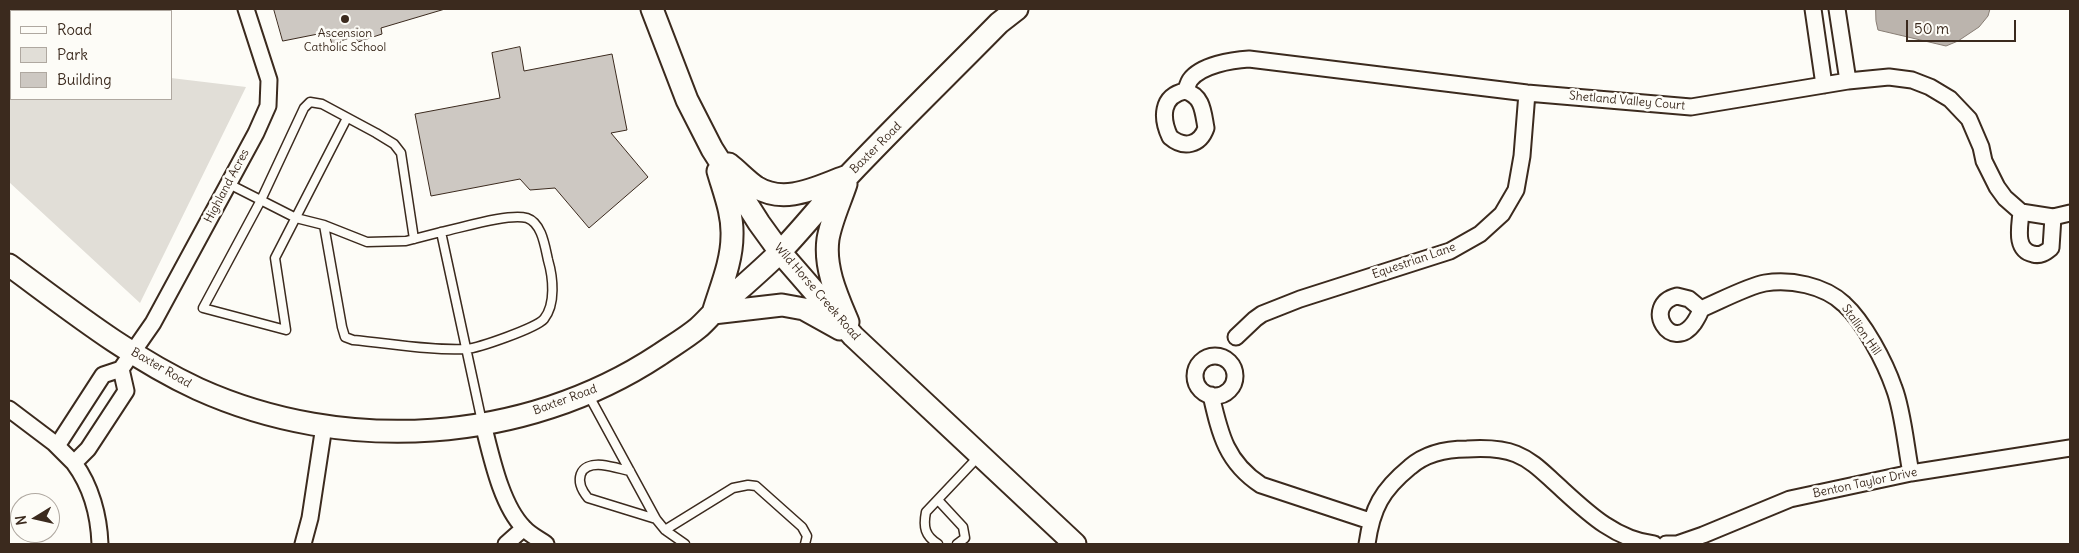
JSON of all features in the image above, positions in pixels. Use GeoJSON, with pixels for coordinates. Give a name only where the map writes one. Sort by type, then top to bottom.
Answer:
{"type":"FeatureCollection","features":[{"type":"Feature","properties":{"kind":"main road","name":"Wild Horse Creek Road"},"geometry":{"type":"LineString","coordinates":[[652,9],[687,100],[712,149],[759,223],[780,252],[853,336],[1075,544]]}},
{"type":"Feature","properties":{"kind":"main road","name":"Baxter Road"},"geometry":{"type":"LineString","coordinates":[[9,265],[108,337],[127,360],[222,399],[282,418],[324,426],[393,432],[483,424],[521,416],[587,393],[647,362],[698,328],[780,252],[848,176],[999,23],[1018,9]]}},
{"type":"Feature","properties":{"kind":"main road"},"geometry":{"type":"LineString","coordinates":[[712,149],[757,187],[775,194],[796,195],[848,176]]}},
{"type":"Feature","properties":{"kind":"main road"},"geometry":{"type":"LineString","coordinates":[[712,149],[730,213],[732,237],[729,259],[713,313],[782,305],[804,309],[853,336]]}},
{"type":"Feature","properties":{"kind":"main road"},"geometry":{"type":"LineString","coordinates":[[848,176],[828,239],[828,259],[832,282],[853,336]]}},
{"type":"Feature","properties":{"kind":"street","name":"Highland Acres"},"geometry":{"type":"LineString","coordinates":[[127,360],[153,323],[229,184],[268,106],[269,80],[246,9]]}},
{"type":"Feature","properties":{"kind":"street"},"geometry":{"type":"LineString","coordinates":[[1813,9],[1824,85]]}},
{"type":"Feature","properties":{"kind":"street"},"geometry":{"type":"LineString","coordinates":[[1837,9],[1848,81]]}},
{"type":"Feature","properties":{"kind":"street","name":"Shetland Valley Court"},"geometry":{"type":"LineString","coordinates":[[1186,91],[1190,80],[1208,68],[1231,60],[1249,59],[1527,93],[1691,107],[1848,81],[1889,77],[1912,80],[1930,87],[1950,99],[1969,119],[1981,147],[1984,161],[1997,187],[2005,198],[2020,212]]}},
{"type":"Feature","properties":{"kind":"street","name":"Equestrian Lane"},"geometry":{"type":"LineString","coordinates":[[1223,356],[1234,340],[1255,318],[1262,314],[1300,298],[1450,251],[1480,234],[1502,214],[1516,190],[1522,156],[1527,93]]}},
{"type":"Feature","properties":{"kind":"street"},"geometry":{"type":"LineString","coordinates":[[2053,217],[2051,248],[2041,255],[2030,254],[2021,246],[2019,240],[2020,212],[2053,217],[2070,213]]}},
{"type":"Feature","properties":{"kind":"street","name":"Stallion Hill"},"geometry":{"type":"LineString","coordinates":[[1702,309],[1764,284],[1792,282],[1817,288],[1843,303],[1884,363],[1895,390],[1911,473]]}},
{"type":"Feature","properties":{"kind":"street"},"geometry":{"type":"LineString","coordinates":[[1223,356],[1234,368],[1235,380],[1233,386],[1224,394],[1211,396],[1205,393],[1197,384],[1196,371],[1198,365],[1208,357],[1223,356]]}},
{"type":"Feature","properties":{"kind":"street"},"geometry":{"type":"LineString","coordinates":[[56,446],[103,375],[127,360]]}},
{"type":"Feature","properties":{"kind":"street"},"geometry":{"type":"LineString","coordinates":[[74,463],[88,449],[126,391],[127,360]]}},
{"type":"Feature","properties":{"kind":"street"},"geometry":{"type":"LineString","coordinates":[[1211,396],[1227,451],[1247,475],[1261,485],[1370,521]]}},
{"type":"Feature","properties":{"kind":"street"},"geometry":{"type":"LineString","coordinates":[[9,409],[56,446],[74,463],[84,478],[92,500],[99,527],[100,544]]}},
{"type":"Feature","properties":{"kind":"street"},"geometry":{"type":"LineString","coordinates":[[483,424],[497,476],[507,502],[524,528],[546,544]]}},
{"type":"Feature","properties":{"kind":"street"},"geometry":{"type":"LineString","coordinates":[[303,544],[310,518],[324,426]]}},
{"type":"Feature","properties":{"kind":"street"},"geometry":{"type":"LineString","coordinates":[[1367,544],[1370,521],[1383,495],[1417,461],[1434,453],[1451,449],[1481,448],[1514,453],[1532,462],[1592,516],[1624,536],[1646,544]]}},
{"type":"Feature","properties":{"kind":"street","name":"Benton Taylor Drive"},"geometry":{"type":"LineString","coordinates":[[1666,544],[1677,544],[1790,499],[1911,473],[2070,448]]}},
{"type":"Feature","properties":{"kind":"street"},"geometry":{"type":"LineString","coordinates":[[506,544],[524,528]]}},
{"type":"Feature","properties":{"kind":"lane"},"geometry":{"type":"LineString","coordinates":[[347,118],[276,258],[286,330],[203,308],[261,200],[304,108],[310,102],[322,104],[376,133],[394,144],[401,153],[414,239]]}},
{"type":"Feature","properties":{"kind":"lane"},"geometry":{"type":"LineString","coordinates":[[229,184],[296,218],[324,225],[367,242],[406,241],[505,218],[528,218],[536,224],[542,237],[551,272],[551,302],[543,320],[506,338],[468,349],[353,340],[345,337],[342,327],[324,225]]}},
{"type":"Feature","properties":{"kind":"lane"},"geometry":{"type":"LineString","coordinates":[[441,232],[483,424]]}},
{"type":"Feature","properties":{"kind":"lane"},"geometry":{"type":"LineString","coordinates":[[587,393],[656,519],[666,530],[685,544]]}},
{"type":"Feature","properties":{"kind":"lane"},"geometry":{"type":"LineString","coordinates":[[938,544],[930,539],[926,531],[924,523],[926,512],[980,456]]}},
{"type":"Feature","properties":{"kind":"lane"},"geometry":{"type":"LineString","coordinates":[[630,471],[602,465],[593,466],[585,469],[580,475],[578,482],[588,498],[656,519]]}},
{"type":"Feature","properties":{"kind":"lane"},"geometry":{"type":"LineString","coordinates":[[666,530],[733,488],[748,485],[756,486],[802,527],[807,536],[805,544]]}},
{"type":"Feature","properties":{"kind":"lane"},"geometry":{"type":"LineString","coordinates":[[938,500],[963,527],[964,538],[957,544]]}},
{"type":"Feature","properties":{"kind":"green space"},"geometry":{"type":"Polygon","coordinates":[[[9,58],[10,100],[172,100],[172,78],[246,87],[140,303],[9,182],[9,58]]]}},
{"type":"Feature","properties":{"kind":"shaded area"},"geometry":{"type":"Polygon","coordinates":[[[1876,9],[1990,9],[1988,16],[1979,27],[1958,41],[1946,46],[1878,30],[1876,9]]]}},
{"type":"Feature","properties":{"kind":"building","name":"Ascension Catholic School"},"geometry":{"type":"Polygon","coordinates":[[[274,9],[445,9],[381,28],[382,34],[358,42],[355,36],[332,44],[328,32],[283,41],[274,9]]]}},
{"type":"Feature","properties":{"kind":"building"},"geometry":{"type":"Polygon","coordinates":[[[520,47],[524,71],[612,54],[627,130],[611,133],[648,177],[589,228],[555,188],[530,190],[520,179],[431,196],[415,114],[500,98],[492,53],[520,47]]]}},
{"type":"Feature","properties":{"kind":"place","name":"Ascension Catholic School"},"geometry":{"type":"Point","coordinates":[345,19]}}]}
